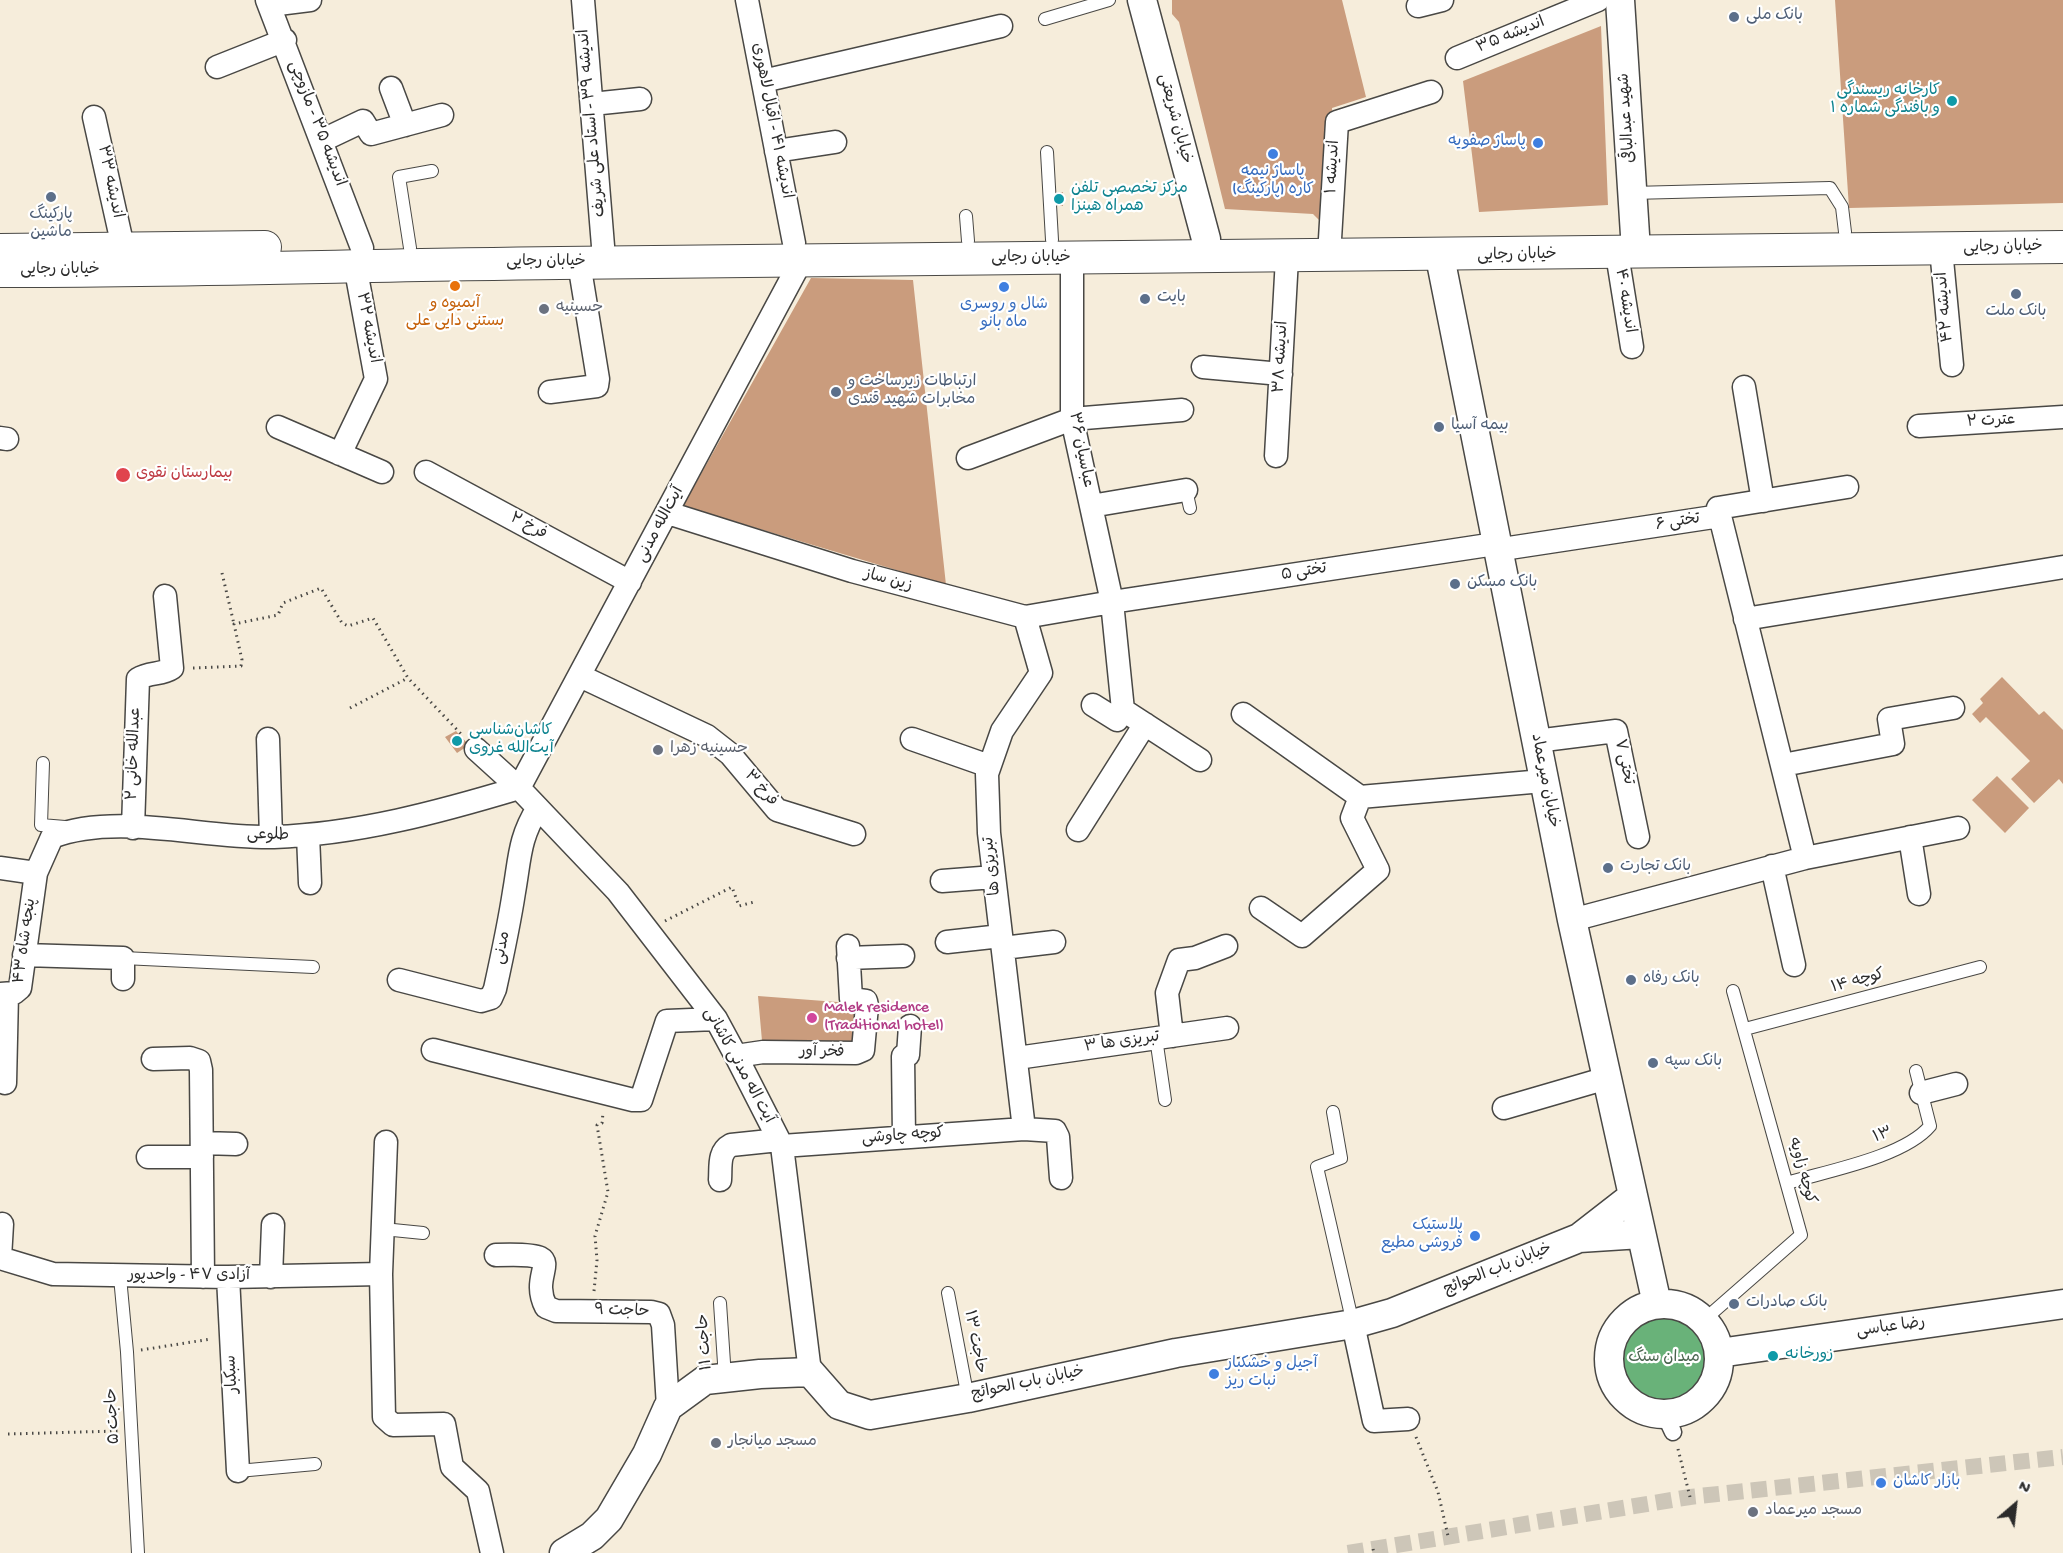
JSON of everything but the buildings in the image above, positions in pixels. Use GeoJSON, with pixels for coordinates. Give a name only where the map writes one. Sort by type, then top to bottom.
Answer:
{"type":"FeatureCollection","features":[{"type":"Feature","properties":{"kind":"main road","name":"خیابان رجایی"},"geometry":{"type":"LineString","coordinates":[[798,252],[967,228],[1062,250],[1206,238],[1941,249],[2063,247]]}},
{"type":"Feature","properties":{"kind":"main road","name":"خیابان رجایی"},"geometry":{"type":"LineString","coordinates":[[0,271],[167,259],[591,254],[1062,250],[1287,258],[1440,257],[1845,232],[2063,228]]}},
{"type":"Feature","properties":{"kind":"main road","name":"خیابان رجایی"},"geometry":{"type":"LineString","coordinates":[[0,250],[123,247],[167,259]]}},
{"type":"Feature","properties":{"kind":"main road","name":"خیابان رجایی"},"geometry":{"type":"LineString","coordinates":[[358,257],[410,248],[591,254]]}},
{"type":"Feature","properties":{"kind":"street"},"geometry":{"type":"LineString","coordinates":[[269,2],[309,0]]}},
{"type":"Feature","properties":{"kind":"street","name":"اندیشه ۳۹ - استاد علی شریف"},"geometry":{"type":"LineString","coordinates":[[550,392],[597,386],[598,379],[591,254],[592,104],[583,0]]}},
{"type":"Feature","properties":{"kind":"street","name":"اندیشه ۴۱ - اقبال لاهوری"},"geometry":{"type":"LineString","coordinates":[[748,0],[776,151],[798,252]]}},
{"type":"Feature","properties":{"kind":"street","name":"خیابان شریعتی"},"geometry":{"type":"LineString","coordinates":[[1142,0],[1206,238]]}},
{"type":"Feature","properties":{"kind":"street"},"geometry":{"type":"LineString","coordinates":[[1418,6],[1442,0]]}},
{"type":"Feature","properties":{"kind":"street","name":"اندیشه ۳۵"},"geometry":{"type":"LineString","coordinates":[[1457,58],[1599,0]]}},
{"type":"Feature","properties":{"kind":"street","name":"شهید عبدالباقی"},"geometry":{"type":"LineString","coordinates":[[1620,0],[1632,193],[1626,245]]}},
{"type":"Feature","properties":{"kind":"street","name":"اندیشه ۳۵ - مازوچی"},"geometry":{"type":"LineString","coordinates":[[269,2],[323,140],[358,257]]}},
{"type":"Feature","properties":{"kind":"street"},"geometry":{"type":"LineString","coordinates":[[763,81],[1001,26]]}},
{"type":"Feature","properties":{"kind":"street"},"geometry":{"type":"LineString","coordinates":[[217,67],[285,40]]}},
{"type":"Feature","properties":{"kind":"street"},"geometry":{"type":"LineString","coordinates":[[391,88],[405,125]]}},
{"type":"Feature","properties":{"kind":"street","name":"اندیشه ۱"},"geometry":{"type":"LineString","coordinates":[[1330,239],[1337,122],[1431,92]]}},
{"type":"Feature","properties":{"kind":"street"},"geometry":{"type":"LineString","coordinates":[[592,104],[640,99]]}},
{"type":"Feature","properties":{"kind":"street"},"geometry":{"type":"LineString","coordinates":[[323,140],[363,121],[371,134],[442,115]]}},
{"type":"Feature","properties":{"kind":"street","name":"اندیشه ۳۳"},"geometry":{"type":"LineString","coordinates":[[94,117],[123,247]]}},
{"type":"Feature","properties":{"kind":"street"},"geometry":{"type":"LineString","coordinates":[[776,151],[835,142]]}},
{"type":"Feature","properties":{"kind":"street","name":"اندیشه ۴۰"},"geometry":{"type":"LineString","coordinates":[[1626,245],[1632,347]]}},
{"type":"Feature","properties":{"kind":"street","name":"اندیشه ۴۲"},"geometry":{"type":"LineString","coordinates":[[1941,249],[1952,365]]}},
{"type":"Feature","properties":{"kind":"street","name":"عباسیان ۳۶"},"geometry":{"type":"LineString","coordinates":[[1062,250],[1072,419],[1112,602],[1123,710]]}},
{"type":"Feature","properties":{"kind":"street","name":"آیت‌الله مدنی"},"geometry":{"type":"LineString","coordinates":[[519,788],[668,513],[798,252]]}},
{"type":"Feature","properties":{"kind":"street","name":"اندیشه ۳۲"},"geometry":{"type":"LineString","coordinates":[[340,454],[376,379],[358,257]]}},
{"type":"Feature","properties":{"kind":"street","name":"خیابان میرعماد"},"geometry":{"type":"LineString","coordinates":[[1440,257],[1543,781],[1657,1304]]}},
{"type":"Feature","properties":{"kind":"street","name":"اندیشه ۳۸"},"geometry":{"type":"LineString","coordinates":[[1276,456],[1287,258]]}},
{"type":"Feature","properties":{"kind":"street"},"geometry":{"type":"LineString","coordinates":[[1203,367],[1281,374]]}},
{"type":"Feature","properties":{"kind":"street"},"geometry":{"type":"LineString","coordinates":[[1744,387],[1763,501]]}},
{"type":"Feature","properties":{"kind":"street"},"geometry":{"type":"LineString","coordinates":[[968,458],[1072,419],[1182,410]]}},
{"type":"Feature","properties":{"kind":"street","name":"عترت ۲"},"geometry":{"type":"LineString","coordinates":[[1919,426],[2063,417]]}},
{"type":"Feature","properties":{"kind":"street"},"geometry":{"type":"LineString","coordinates":[[278,427],[382,472]]}},
{"type":"Feature","properties":{"kind":"street","name":"فرخ ۲"},"geometry":{"type":"LineString","coordinates":[[426,472],[630,582]]}},
{"type":"Feature","properties":{"kind":"street","name":"تختی ۶"},"geometry":{"type":"LineString","coordinates":[[1496,547],[1720,516],[1718,508],[1847,487]]}},
{"type":"Feature","properties":{"kind":"street"},"geometry":{"type":"LineString","coordinates":[[1091,506],[1188,499]]}},
{"type":"Feature","properties":{"kind":"street","name":"زین ساز"},"geometry":{"type":"LineString","coordinates":[[668,513],[852,571],[1025,618],[1112,602]]}},
{"type":"Feature","properties":{"kind":"street"},"geometry":{"type":"LineString","coordinates":[[1720,516],[1805,858]]}},
{"type":"Feature","properties":{"kind":"street","name":"تختی ۵"},"geometry":{"type":"LineString","coordinates":[[1112,602],[1496,547]]}},
{"type":"Feature","properties":{"kind":"street"},"geometry":{"type":"LineString","coordinates":[[1745,619],[2063,567]]}},
{"type":"Feature","properties":{"kind":"street"},"geometry":{"type":"LineString","coordinates":[[165,596],[172,668]]}},
{"type":"Feature","properties":{"kind":"street","name":"تبریزی ها"},"geometry":{"type":"LineString","coordinates":[[1024,1129],[989,833],[987,774],[1002,731],[1041,673],[1025,618]]}},
{"type":"Feature","properties":{"kind":"street","name":"عبدالله خانی ۲"},"geometry":{"type":"LineString","coordinates":[[133,828],[138,679],[172,668]]}},
{"type":"Feature","properties":{"kind":"street","name":"فرخ ۳"},"geometry":{"type":"LineString","coordinates":[[580,676],[707,736],[730,754],[777,810],[854,834]]}},
{"type":"Feature","properties":{"kind":"street"},"geometry":{"type":"LineString","coordinates":[[1093,705],[1117,720],[1123,710],[1200,760]]}},
{"type":"Feature","properties":{"kind":"street"},"geometry":{"type":"LineString","coordinates":[[1783,765],[1893,744],[1890,719],[1953,708]]}},
{"type":"Feature","properties":{"kind":"street"},"geometry":{"type":"LineString","coordinates":[[1243,714],[1360,797],[1543,781]]}},
{"type":"Feature","properties":{"kind":"street"},"geometry":{"type":"LineString","coordinates":[[1078,830],[1145,724]]}},
{"type":"Feature","properties":{"kind":"street","name":"تختی ۷"},"geometry":{"type":"LineString","coordinates":[[1536,741],[1616,730],[1638,837]]}},
{"type":"Feature","properties":{"kind":"street"},"geometry":{"type":"LineString","coordinates":[[268,739],[271,837]]}},
{"type":"Feature","properties":{"kind":"street"},"geometry":{"type":"LineString","coordinates":[[912,739],[989,766]]}},
{"type":"Feature","properties":{"kind":"street","name":"آیت اله مدنی کاشانی"},"geometry":{"type":"LineString","coordinates":[[476,749],[519,788],[618,892],[716,1019],[736,1056],[780,1143],[810,1372]]}},
{"type":"Feature","properties":{"kind":"street","name":"طلوعی"},"geometry":{"type":"LineString","coordinates":[[36,873],[52,837],[75,828],[133,828],[271,837],[308,835],[353,830],[437,812],[519,788]]}},
{"type":"Feature","properties":{"kind":"street"},"geometry":{"type":"LineString","coordinates":[[1261,908],[1302,936],[1378,870],[1352,818],[1360,797]]}},
{"type":"Feature","properties":{"kind":"street","name":"مدنی"},"geometry":{"type":"LineString","coordinates":[[399,980],[482,1001],[491,998],[495,989],[515,890],[519,848],[527,826],[538,808]]}},
{"type":"Feature","properties":{"kind":"street"},"geometry":{"type":"LineString","coordinates":[[1572,920],[1805,858],[1958,828]]}},
{"type":"Feature","properties":{"kind":"street"},"geometry":{"type":"LineString","coordinates":[[308,835],[310,883]]}},
{"type":"Feature","properties":{"kind":"street"},"geometry":{"type":"LineString","coordinates":[[1910,837],[1919,894]]}},
{"type":"Feature","properties":{"kind":"street"},"geometry":{"type":"LineString","coordinates":[[1772,866],[1794,965]]}},
{"type":"Feature","properties":{"kind":"street"},"geometry":{"type":"LineString","coordinates":[[0,868],[36,873]]}},
{"type":"Feature","properties":{"kind":"street","name":"پنجه شاه ۴۳"},"geometry":{"type":"LineString","coordinates":[[4,994],[18,992],[20,988],[36,873]]}},
{"type":"Feature","properties":{"kind":"street"},"geometry":{"type":"LineString","coordinates":[[942,881],[994,878]]}},
{"type":"Feature","properties":{"kind":"street"},"geometry":{"type":"LineString","coordinates":[[947,942],[1054,942]]}},
{"type":"Feature","properties":{"kind":"street"},"geometry":{"type":"LineString","coordinates":[[1164,1037],[1167,993],[1179,960],[1195,958],[1226,946]]}},
{"type":"Feature","properties":{"kind":"street","name":"فخر آور"},"geometry":{"type":"LineString","coordinates":[[736,1056],[763,1042],[856,1053],[863,1050],[867,1006],[866,1001],[851,999],[848,952],[903,956]]}},
{"type":"Feature","properties":{"kind":"street"},"geometry":{"type":"LineString","coordinates":[[24,955],[123,968]]}},
{"type":"Feature","properties":{"kind":"street"},"geometry":{"type":"LineString","coordinates":[[4,994],[5,1083]]}},
{"type":"Feature","properties":{"kind":"street"},"geometry":{"type":"LineString","coordinates":[[433,1050],[641,1100],[667,1021],[716,1019]]}},
{"type":"Feature","properties":{"kind":"street"},"geometry":{"type":"LineString","coordinates":[[904,1137],[903,1056],[908,1055],[910,1026]]}},
{"type":"Feature","properties":{"kind":"street","name":"تبریزی ها ۳"},"geometry":{"type":"LineString","coordinates":[[1017,1058],[1227,1028]]}},
{"type":"Feature","properties":{"kind":"street"},"geometry":{"type":"LineString","coordinates":[[153,1059],[190,1058],[199,1061],[201,1070],[203,1277]]}},
{"type":"Feature","properties":{"kind":"street"},"geometry":{"type":"LineString","coordinates":[[1504,1108],[1607,1078]]}},
{"type":"Feature","properties":{"kind":"street"},"geometry":{"type":"LineString","coordinates":[[1921,1093],[1956,1084]]}},
{"type":"Feature","properties":{"kind":"street","name":"کوچه چاوشی"},"geometry":{"type":"LineString","coordinates":[[720,1180],[721,1155],[724,1148],[731,1145],[1024,1129],[1055,1131],[1058,1137],[1061,1178]]}},
{"type":"Feature","properties":{"kind":"street"},"geometry":{"type":"LineString","coordinates":[[386,1142],[381,1274],[384,1417],[393,1425],[444,1424],[452,1467],[478,1491],[492,1553]]}},
{"type":"Feature","properties":{"kind":"street"},"geometry":{"type":"LineString","coordinates":[[148,1157],[236,1144]]}},
{"type":"Feature","properties":{"kind":"street"},"geometry":{"type":"LineString","coordinates":[[1579,1238],[1633,1196]]}},
{"type":"Feature","properties":{"kind":"street"},"geometry":{"type":"LineString","coordinates":[[0,1258],[2,1224]]}},
{"type":"Feature","properties":{"kind":"street"},"geometry":{"type":"LineString","coordinates":[[271,1276],[273,1225]]}},
{"type":"Feature","properties":{"kind":"street"},"geometry":{"type":"LineString","coordinates":[[1579,1238],[1641,1234]]}},
{"type":"Feature","properties":{"kind":"street","name":"خیابان باب الحوائج"},"geometry":{"type":"LineString","coordinates":[[810,1372],[839,1405],[870,1415],[968,1398],[1176,1353],[1353,1324],[1392,1313],[1579,1238]]}},
{"type":"Feature","properties":{"kind":"street","name":"حاجت ۹"},"geometry":{"type":"LineString","coordinates":[[496,1255],[533,1254],[540,1256],[544,1262],[542,1299],[546,1307],[556,1311],[651,1311],[659,1314],[663,1325],[668,1407]]}},
{"type":"Feature","properties":{"kind":"street","name":"آزادی ۴۷ - واحدپور"},"geometry":{"type":"LineString","coordinates":[[0,1258],[53,1274],[120,1277],[381,1274]]}},
{"type":"Feature","properties":{"kind":"street","name":"سبکبار"},"geometry":{"type":"LineString","coordinates":[[228,1277],[238,1471]]}},
{"type":"Feature","properties":{"kind":"street"},"geometry":{"type":"LineString","coordinates":[[1657,1304],[1674,1305],[1690,1310],[1704,1320],[1714,1335],[1719,1353],[1715,1380],[1699,1402],[1669,1424],[1629,1403],[1617,1390],[1609,1372],[1608,1354],[1613,1335],[1624,1320],[1639,1309],[1657,1304]]}},
{"type":"Feature","properties":{"kind":"street","name":"رضا عباسی"},"geometry":{"type":"LineString","coordinates":[[1719,1353],[2063,1304]]}},
{"type":"Feature","properties":{"kind":"street"},"geometry":{"type":"LineString","coordinates":[[1353,1324],[1374,1421],[1408,1419]]}},
{"type":"Feature","properties":{"kind":"street"},"geometry":{"type":"LineString","coordinates":[[564,1553],[592,1536],[609,1519],[647,1454],[668,1407],[705,1380],[810,1372]]}},
{"type":"Feature","properties":{"kind":"lane"},"geometry":{"type":"LineString","coordinates":[[1045,19],[1109,0]]}},
{"type":"Feature","properties":{"kind":"lane"},"geometry":{"type":"LineString","coordinates":[[1047,152],[1062,250]]}},
{"type":"Feature","properties":{"kind":"lane"},"geometry":{"type":"LineString","coordinates":[[410,248],[399,177],[432,171]]}},
{"type":"Feature","properties":{"kind":"lane"},"geometry":{"type":"LineString","coordinates":[[1632,193],[1830,188],[1842,207],[1845,232]]}},
{"type":"Feature","properties":{"kind":"lane"},"geometry":{"type":"LineString","coordinates":[[43,763],[41,825],[75,828]]}},
{"type":"Feature","properties":{"kind":"lane"},"geometry":{"type":"LineString","coordinates":[[123,968],[313,967]]}},
{"type":"Feature","properties":{"kind":"lane","name":"کوچه ۱۴"},"geometry":{"type":"LineString","coordinates":[[1745,1029],[1980,967]]}},
{"type":"Feature","properties":{"kind":"lane","name":"کوچه زاویه"},"geometry":{"type":"LineString","coordinates":[[1704,1320],[1801,1235],[1733,991]]}},
{"type":"Feature","properties":{"kind":"lane"},"geometry":{"type":"LineString","coordinates":[[1164,1037],[1165,1100]]}},
{"type":"Feature","properties":{"kind":"lane","name":"۱۳"},"geometry":{"type":"LineString","coordinates":[[1787,1183],[1897,1149],[1920,1137],[1930,1126],[1916,1071]]}},
{"type":"Feature","properties":{"kind":"lane"},"geometry":{"type":"LineString","coordinates":[[1334,1112],[1341,1158],[1317,1167],[1353,1324]]}},
{"type":"Feature","properties":{"kind":"lane"},"geometry":{"type":"LineString","coordinates":[[383,1229],[423,1233]]}},
{"type":"Feature","properties":{"kind":"lane","name":"حاجت ۵"},"geometry":{"type":"LineString","coordinates":[[120,1277],[127,1352],[138,1553]]}},
{"type":"Feature","properties":{"kind":"lane","name":"حاجت ۱۳"},"geometry":{"type":"LineString","coordinates":[[948,1293],[968,1398]]}},
{"type":"Feature","properties":{"kind":"lane","name":"حاجت ۱۱"},"geometry":{"type":"LineString","coordinates":[[720,1303],[725,1378]]}},
{"type":"Feature","properties":{"kind":"lane"},"geometry":{"type":"LineString","coordinates":[[238,1471],[315,1464]]}},
{"type":"Feature","properties":{"kind":"path"},"geometry":{"type":"LineString","coordinates":[[172,668],[241,666],[242,660],[222,573]]}},
{"type":"Feature","properties":{"kind":"path"},"geometry":{"type":"LineString","coordinates":[[234,624],[278,615],[283,603],[321,588],[342,623],[348,626],[373,618],[408,678],[476,749]]}},
{"type":"Feature","properties":{"kind":"path"},"geometry":{"type":"LineString","coordinates":[[350,708],[408,678]]}},
{"type":"Feature","properties":{"kind":"path"},"geometry":{"type":"LineString","coordinates":[[647,930],[732,887],[739,906],[754,902]]}},
{"type":"Feature","properties":{"kind":"path"},"geometry":{"type":"LineString","coordinates":[[591,1311],[597,1260],[595,1236],[608,1192],[597,1125],[602,1124],[605,1093]]}},
{"type":"Feature","properties":{"kind":"path"},"geometry":{"type":"LineString","coordinates":[[127,1352],[230,1336]]}},
{"type":"Feature","properties":{"kind":"path"},"geometry":{"type":"LineString","coordinates":[[1408,1419],[1438,1492],[1448,1536]]}},
{"type":"Feature","properties":{"kind":"path"},"geometry":{"type":"LineString","coordinates":[[1669,1424],[1690,1497]]}},
{"type":"Feature","properties":{"kind":"path"},"geometry":{"type":"LineString","coordinates":[[8,1434],[132,1431]]}},
{"type":"Feature","properties":{"kind":"green space","name":"میدان سنگ"},"geometry":{"type":"Polygon","coordinates":[[[1664,1314],[1681,1317],[1696,1327],[1706,1342],[1709,1359],[1706,1376],[1696,1391],[1681,1401],[1664,1404],[1647,1401],[1632,1391],[1622,1376],[1619,1359],[1622,1342],[1632,1327],[1647,1317],[1664,1314]]]}},
{"type":"Feature","properties":{"kind":"tunnel"},"geometry":{"type":"LineString","coordinates":[[1348,1553],[1690,1497],[2063,1457]]}},
{"type":"Feature","properties":{"kind":"place","name":"بانک ملی"},"geometry":{"type":"Point","coordinates":[1734,17]}},
{"type":"Feature","properties":{"kind":"place","name":"کارخانه ریسندگی و بافندگی شماره ۱"},"geometry":{"type":"Point","coordinates":[1952,101]}},
{"type":"Feature","properties":{"kind":"place","name":"پاساژ صفویه"},"geometry":{"type":"Point","coordinates":[1538,143]}},
{"type":"Feature","properties":{"kind":"place","name":"پاساژ نیمه کاره (پارکینگ)"},"geometry":{"type":"Point","coordinates":[1273,154]}},
{"type":"Feature","properties":{"kind":"place","name":"پارکینگ ماشین"},"geometry":{"type":"Point","coordinates":[51,197]}},
{"type":"Feature","properties":{"kind":"place","name":"مرکز تخصصی تلفن همراه هینزا"},"geometry":{"type":"Point","coordinates":[1059,199]}},
{"type":"Feature","properties":{"kind":"place","name":"آبمیوه و بستنی دایی علی"},"geometry":{"type":"Point","coordinates":[455,286]}},
{"type":"Feature","properties":{"kind":"place","name":"شال و روسری ماه بانو"},"geometry":{"type":"Point","coordinates":[1004,287]}},
{"type":"Feature","properties":{"kind":"place","name":"بانک ملت"},"geometry":{"type":"Point","coordinates":[2016,294]}},
{"type":"Feature","properties":{"kind":"place","name":"بایت"},"geometry":{"type":"Point","coordinates":[1145,299]}},
{"type":"Feature","properties":{"kind":"place","name":"حسینیه"},"geometry":{"type":"Point","coordinates":[544,309]}},
{"type":"Feature","properties":{"kind":"place","name":"ارتباطات زیرساخت و مخابرات شهید قندی"},"geometry":{"type":"Point","coordinates":[836,392]}},
{"type":"Feature","properties":{"kind":"place","name":"بیمه آسیا"},"geometry":{"type":"Point","coordinates":[1439,427]}},
{"type":"Feature","properties":{"kind":"place","name":"بیمارستان نقوی"},"geometry":{"type":"Point","coordinates":[123,475]}},
{"type":"Feature","properties":{"kind":"place","name":"بانک مسکن"},"geometry":{"type":"Point","coordinates":[1455,584]}},
{"type":"Feature","properties":{"kind":"place","name":"کاشان‌شناسی آیت‌الله غروی"},"geometry":{"type":"Point","coordinates":[457,741]}},
{"type":"Feature","properties":{"kind":"place","name":"حسینیه زهرا"},"geometry":{"type":"Point","coordinates":[658,750]}},
{"type":"Feature","properties":{"kind":"place","name":"بانک تجارت"},"geometry":{"type":"Point","coordinates":[1608,868]}},
{"type":"Feature","properties":{"kind":"place","name":"بانک رفاه"},"geometry":{"type":"Point","coordinates":[1631,980]}},
{"type":"Feature","properties":{"kind":"place","name":"Malek residence (Traditional hotel)"},"geometry":{"type":"Point","coordinates":[812,1018]}},
{"type":"Feature","properties":{"kind":"place","name":"بانک سپه"},"geometry":{"type":"Point","coordinates":[1653,1063]}},
{"type":"Feature","properties":{"kind":"place","name":"پلاستیک فروشی مطیع"},"geometry":{"type":"Point","coordinates":[1475,1236]}},
{"type":"Feature","properties":{"kind":"place","name":"بانک صادرات"},"geometry":{"type":"Point","coordinates":[1734,1304]}},
{"type":"Feature","properties":{"kind":"place","name":"زورخانه"},"geometry":{"type":"Point","coordinates":[1773,1356]}},
{"type":"Feature","properties":{"kind":"place","name":"آجیل و خشکبار نبات ریز"},"geometry":{"type":"Point","coordinates":[1214,1374]}},
{"type":"Feature","properties":{"kind":"place","name":"مسجد میانجار"},"geometry":{"type":"Point","coordinates":[716,1443]}},
{"type":"Feature","properties":{"kind":"place","name":"بازار کاشان"},"geometry":{"type":"Point","coordinates":[1881,1483]}},
{"type":"Feature","properties":{"kind":"place","name":"مسجد میرعماد"},"geometry":{"type":"Point","coordinates":[1753,1512]}}]}
